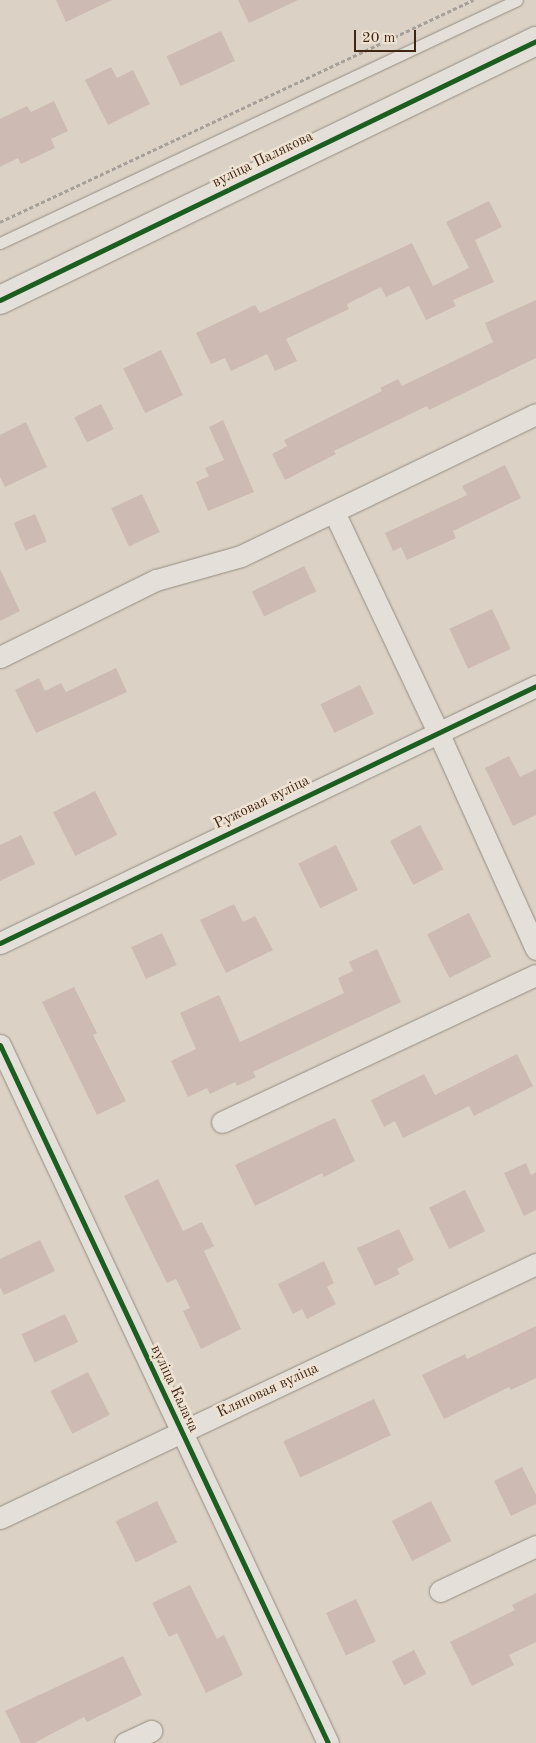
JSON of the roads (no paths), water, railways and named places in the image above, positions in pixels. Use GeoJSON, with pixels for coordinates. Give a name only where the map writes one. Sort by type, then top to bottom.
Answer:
{"type":"FeatureCollection","features":[{"type":"Feature","properties":{"kind":"street","name":"вуліца Палякова"},"geometry":{"type":"LineString","coordinates":[[0,300],[536,41]]}},
{"type":"Feature","properties":{"kind":"street"},"geometry":{"type":"LineString","coordinates":[[0,657],[156,580],[242,556],[536,414]]}},
{"type":"Feature","properties":{"kind":"street"},"geometry":{"type":"LineString","coordinates":[[334,512],[438,732],[536,948]]}},
{"type":"Feature","properties":{"kind":"street","name":"Ружовая вуліца"},"geometry":{"type":"LineString","coordinates":[[0,943],[536,686]]}},
{"type":"Feature","properties":{"kind":"street"},"geometry":{"type":"LineString","coordinates":[[222,1122],[536,975]]}},
{"type":"Feature","properties":{"kind":"street","name":"вуліца Калача"},"geometry":{"type":"LineString","coordinates":[[0,1045],[180,1433],[328,1743]]}},
{"type":"Feature","properties":{"kind":"street","name":"Кляновая вуліца"},"geometry":{"type":"LineString","coordinates":[[0,1518],[536,1264]]}},
{"type":"Feature","properties":{"kind":"street"},"geometry":{"type":"LineString","coordinates":[[440,1591],[536,1546]]}},
{"type":"Feature","properties":{"kind":"street"},"geometry":{"type":"LineString","coordinates":[[125,1743],[151,1731]]}},
{"type":"Feature","properties":{"kind":"lane"},"geometry":{"type":"LineString","coordinates":[[0,243],[516,0]]}}]}
